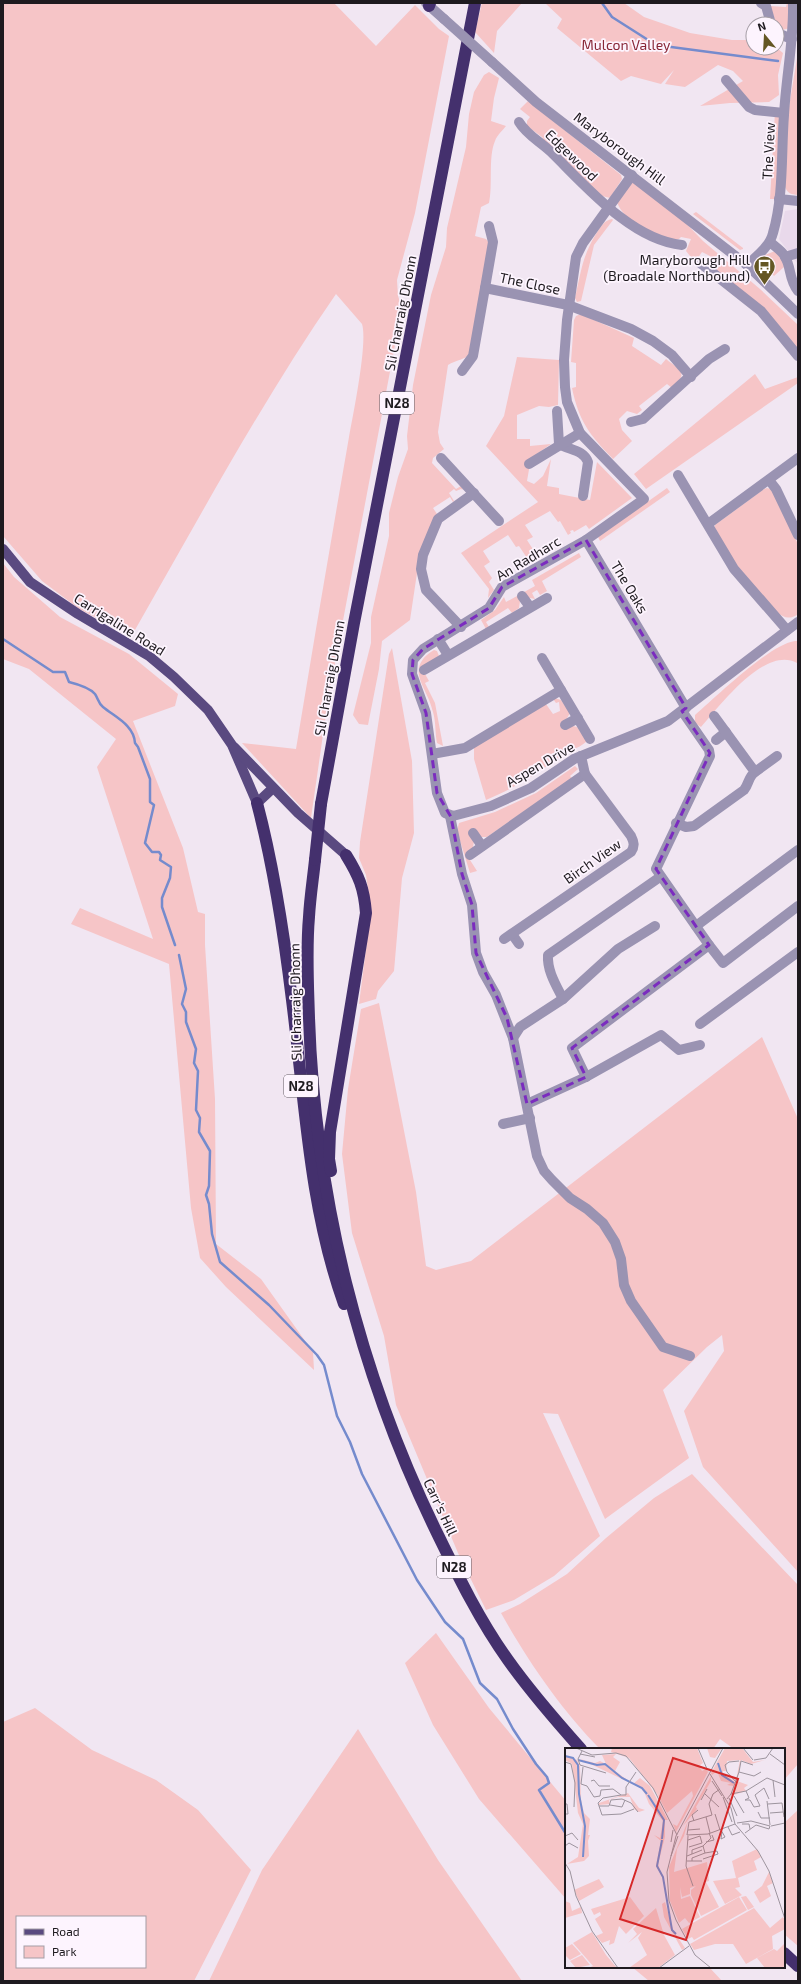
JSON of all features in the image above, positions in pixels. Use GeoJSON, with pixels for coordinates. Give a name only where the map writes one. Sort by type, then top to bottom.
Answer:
{"type":"FeatureCollection","features":[{"type":"Feature","properties":{"kind":"highway","name":"Sli Charraig Dhonn"},"geometry":{"type":"LineString","coordinates":[[368,1362],[337,1247],[322,1161],[314,1099],[308,972],[308,919],[321,804],[354,623],[475,3]]}},
{"type":"Feature","properties":{"kind":"highway","name":"N28"},"geometry":{"type":"LineString","coordinates":[[257,803],[268,846],[278,907],[292,1000],[308,1146],[320,1213],[338,1288],[354,1333],[368,1362]]}},
{"type":"Feature","properties":{"kind":"highway","name":"N28"},"geometry":{"type":"LineString","coordinates":[[346,855],[357,873],[364,892],[366,913],[335,1097],[330,1132],[329,1159],[342,1232],[366,1336],[368,1362]]}},
{"type":"Feature","properties":{"kind":"highway","name":"Carr's Hill"},"geometry":{"type":"LineString","coordinates":[[368,1362],[392,1433],[422,1503],[474,1608],[509,1661],[580,1748]]}},
{"type":"Feature","properties":{"kind":"highway"},"geometry":{"type":"LineString","coordinates":[[785,1954],[798,1966]]}},
{"type":"Feature","properties":{"kind":"main road","name":"Carrigaline Road"},"geometry":{"type":"LineString","coordinates":[[3,549],[30,582],[78,614],[149,656],[174,677],[208,710],[232,745],[257,803]]}},
{"type":"Feature","properties":{"kind":"main road","name":"Carrigaline Road"},"geometry":{"type":"LineString","coordinates":[[232,745],[244,756],[272,789],[346,855]]}},
{"type":"Feature","properties":{"kind":"main road"},"geometry":{"type":"LineString","coordinates":[[257,803],[272,789]]}},
{"type":"Feature","properties":{"kind":"street"},"geometry":{"type":"LineString","coordinates":[[761,3],[766,6],[769,16]]}},
{"type":"Feature","properties":{"kind":"street","name":"The View"},"geometry":{"type":"LineString","coordinates":[[770,242],[774,233],[779,195],[788,66],[792,39],[796,27],[793,3]]}},
{"type":"Feature","properties":{"kind":"street","name":"Maryborough Hill"},"geometry":{"type":"LineString","coordinates":[[428,4],[536,102],[747,265],[798,314]]}},
{"type":"Feature","properties":{"kind":"street"},"geometry":{"type":"LineString","coordinates":[[785,36],[792,39]]}},
{"type":"Feature","properties":{"kind":"street","name":"The View"},"geometry":{"type":"LineString","coordinates":[[726,80],[749,107],[755,110],[784,113]]}},
{"type":"Feature","properties":{"kind":"street","name":"Edgewood"},"geometry":{"type":"LineString","coordinates":[[518,122],[524,130],[539,141],[569,172],[608,206],[640,230],[668,244],[682,245]]}},
{"type":"Feature","properties":{"kind":"street"},"geometry":{"type":"LineString","coordinates":[[586,540],[644,499],[580,433],[567,402],[564,360],[568,305],[576,257],[583,242],[632,175]]}},
{"type":"Feature","properties":{"kind":"street"},"geometry":{"type":"LineString","coordinates":[[779,195],[798,201]]}},
{"type":"Feature","properties":{"kind":"street","name":"The Close"},"geometry":{"type":"LineString","coordinates":[[462,371],[473,356],[486,288],[493,242],[489,226]]}},
{"type":"Feature","properties":{"kind":"street"},"geometry":{"type":"LineString","coordinates":[[747,265],[770,242],[784,254],[792,284],[798,291]]}},
{"type":"Feature","properties":{"kind":"street"},"geometry":{"type":"LineString","coordinates":[[785,257],[798,253]]}},
{"type":"Feature","properties":{"kind":"street"},"geometry":{"type":"LineString","coordinates":[[698,262],[761,311],[798,356]]}},
{"type":"Feature","properties":{"kind":"street","name":"The Close"},"geometry":{"type":"LineString","coordinates":[[486,288],[568,305],[631,329],[653,341],[672,355],[691,377]]}},
{"type":"Feature","properties":{"kind":"street"},"geometry":{"type":"LineString","coordinates":[[631,422],[643,419],[691,377],[709,359],[725,349]]}},
{"type":"Feature","properties":{"kind":"street"},"geometry":{"type":"LineString","coordinates":[[558,411],[559,444]]}},
{"type":"Feature","properties":{"kind":"street"},"geometry":{"type":"LineString","coordinates":[[529,464],[559,444],[580,433]]}},
{"type":"Feature","properties":{"kind":"street"},"geometry":{"type":"LineString","coordinates":[[559,444],[583,453],[588,462],[583,496]]}},
{"type":"Feature","properties":{"kind":"street"},"geometry":{"type":"LineString","coordinates":[[441,458],[474,493],[498,522]]}},
{"type":"Feature","properties":{"kind":"street"},"geometry":{"type":"LineString","coordinates":[[708,524],[798,458]]}},
{"type":"Feature","properties":{"kind":"street"},"geometry":{"type":"LineString","coordinates":[[678,475],[734,569],[787,630]]}},
{"type":"Feature","properties":{"kind":"street"},"geometry":{"type":"LineString","coordinates":[[769,480],[776,489],[798,535]]}},
{"type":"Feature","properties":{"kind":"street"},"geometry":{"type":"LineString","coordinates":[[474,493],[438,520],[423,555],[421,569],[426,590],[461,627],[438,639],[418,653],[413,660],[411,669],[426,713],[437,793],[444,813],[450,816],[462,874],[472,904],[476,953],[483,972],[502,1006],[513,1038],[538,1156],[544,1171],[570,1198],[603,1222],[615,1242],[621,1259],[624,1285],[631,1301],[663,1347],[690,1356]]}},
{"type":"Feature","properties":{"kind":"street","name":"An Radharc"},"geometry":{"type":"LineString","coordinates":[[461,627],[489,608],[502,588],[586,540]]}},
{"type":"Feature","properties":{"kind":"street","name":"The Oaks"},"geometry":{"type":"LineString","coordinates":[[586,540],[684,710],[709,750],[710,756],[676,823]]}},
{"type":"Feature","properties":{"kind":"street"},"geometry":{"type":"LineString","coordinates":[[522,596],[530,607]]}},
{"type":"Feature","properties":{"kind":"street"},"geometry":{"type":"LineString","coordinates":[[424,670],[547,598]]}},
{"type":"Feature","properties":{"kind":"street","name":"Aspen Drive"},"geometry":{"type":"LineString","coordinates":[[450,816],[491,806],[525,791],[565,764],[581,756],[668,721],[797,623]]}},
{"type":"Feature","properties":{"kind":"street"},"geometry":{"type":"LineString","coordinates":[[438,639],[448,656]]}},
{"type":"Feature","properties":{"kind":"street","name":"Aspen Drive"},"geometry":{"type":"LineString","coordinates":[[542,658],[590,739]]}},
{"type":"Feature","properties":{"kind":"street"},"geometry":{"type":"LineString","coordinates":[[432,754],[465,748],[561,690]]}},
{"type":"Feature","properties":{"kind":"street"},"geometry":{"type":"LineString","coordinates":[[714,716],[755,772]]}},
{"type":"Feature","properties":{"kind":"street","name":"Aspen Drive"},"geometry":{"type":"LineString","coordinates":[[565,725],[578,718]]}},
{"type":"Feature","properties":{"kind":"street"},"geometry":{"type":"LineString","coordinates":[[716,740],[726,732]]}},
{"type":"Feature","properties":{"kind":"street","name":"Birch View"},"geometry":{"type":"LineString","coordinates":[[519,944],[508,936],[631,852],[633,848],[634,844],[631,836],[585,774],[581,756]]}},
{"type":"Feature","properties":{"kind":"street"},"geometry":{"type":"LineString","coordinates":[[777,756],[750,776],[744,790],[694,826],[686,827],[676,823],[656,865],[656,872],[723,963],[798,906]]}},
{"type":"Feature","properties":{"kind":"street"},"geometry":{"type":"LineString","coordinates":[[470,854],[585,774]]}},
{"type":"Feature","properties":{"kind":"street"},"geometry":{"type":"LineString","coordinates":[[473,833],[482,846]]}},
{"type":"Feature","properties":{"kind":"street"},"geometry":{"type":"LineString","coordinates":[[696,926],[798,850]]}},
{"type":"Feature","properties":{"kind":"street"},"geometry":{"type":"LineString","coordinates":[[563,999],[551,976],[548,955],[660,877]]}},
{"type":"Feature","properties":{"kind":"street"},"geometry":{"type":"LineString","coordinates":[[513,1038],[520,1026],[563,999],[618,949],[655,926]]}},
{"type":"Feature","properties":{"kind":"street"},"geometry":{"type":"LineString","coordinates":[[586,1077],[572,1048],[709,945]]}},
{"type":"Feature","properties":{"kind":"street"},"geometry":{"type":"LineString","coordinates":[[700,1024],[798,952]]}},
{"type":"Feature","properties":{"kind":"street"},"geometry":{"type":"LineString","coordinates":[[527,1104],[586,1077],[661,1035],[679,1050],[700,1045]]}},
{"type":"Feature","properties":{"kind":"street"},"geometry":{"type":"LineString","coordinates":[[503,1124],[530,1118]]}},
{"type":"Feature","properties":{"kind":"highlighted area"},"geometry":{"type":"Polygon","coordinates":[[[586,540],[686,708],[682,711],[710,753],[656,869],[709,945],[572,1048],[586,1077],[527,1104],[507,1018],[476,953],[472,905],[462,874],[451,817],[437,793],[426,713],[412,674],[413,660],[423,649],[489,608],[502,587],[586,540]]]}},
{"type":"Feature","properties":{"kind":"shaded area"},"geometry":{"type":"Polygon","coordinates":[[[798,209],[797,263],[779,239],[785,211],[798,209]]]}},
{"type":"Feature","properties":{"kind":"green space"},"geometry":{"type":"Polygon","coordinates":[[[3,3],[334,3],[376,46],[415,5],[439,29],[449,36],[415,213],[397,280],[398,296],[402,308],[328,700],[311,818],[242,743],[296,749],[362,362],[362,324],[336,294],[281,378],[255,421],[131,637],[78,608],[42,581],[3,536],[3,3]]]}},
{"type":"Feature","properties":{"kind":"green space"},"geometry":{"type":"Polygon","coordinates":[[[482,3],[522,3],[497,31],[494,53],[475,32],[482,3]]]}},
{"type":"Feature","properties":{"kind":"green space","name":"Mulcon Valley"},"geometry":{"type":"Polygon","coordinates":[[[545,3],[624,3],[644,17],[690,33],[732,40],[745,40],[745,56],[782,56],[778,75],[779,95],[769,102],[730,103],[700,106],[743,81],[733,71],[718,65],[685,87],[665,84],[674,70],[661,84],[631,76],[621,81],[557,28],[562,19],[545,3]]]}},
{"type":"Feature","properties":{"kind":"green space"},"geometry":{"type":"Polygon","coordinates":[[[787,3],[791,3],[790,28],[785,29],[785,16],[774,16],[770,6],[786,7],[787,3]]]}},
{"type":"Feature","properties":{"kind":"green space"},"geometry":{"type":"Polygon","coordinates":[[[798,52],[798,195],[790,193],[785,187],[788,113],[798,52]]]}},
{"type":"Feature","properties":{"kind":"green space"},"geometry":{"type":"Polygon","coordinates":[[[489,72],[499,78],[494,98],[491,121],[506,126],[497,137],[493,148],[489,203],[481,207],[475,236],[486,239],[489,243],[471,353],[466,357],[448,365],[438,432],[440,443],[444,449],[433,458],[432,463],[456,489],[461,486],[463,490],[461,489],[456,491],[454,489],[449,493],[454,501],[463,495],[453,502],[450,497],[433,508],[437,514],[420,553],[410,620],[382,641],[379,669],[368,725],[359,724],[353,715],[371,643],[371,617],[389,536],[389,513],[398,477],[408,449],[407,436],[413,385],[431,295],[446,247],[447,228],[466,147],[469,114],[474,92],[484,75],[489,72]]]}},
{"type":"Feature","properties":{"kind":"green space"},"geometry":{"type":"Polygon","coordinates":[[[528,101],[621,175],[622,179],[610,198],[602,196],[554,153],[542,137],[527,126],[527,121],[530,117],[520,109],[528,101]]]}},
{"type":"Feature","properties":{"kind":"green space"},"geometry":{"type":"Polygon","coordinates":[[[775,112],[784,113],[779,199],[770,199],[775,112]]]}},
{"type":"Feature","properties":{"kind":"green space"},"geometry":{"type":"Polygon","coordinates":[[[632,182],[676,213],[703,241],[760,289],[798,325],[798,349],[763,308],[711,266],[712,257],[702,252],[695,262],[686,251],[691,239],[681,237],[679,239],[672,240],[640,226],[626,216],[617,202],[632,182]]]}},
{"type":"Feature","properties":{"kind":"green space"},"geometry":{"type":"Polygon","coordinates":[[[696,212],[743,249],[740,250],[693,214],[696,212]]]}},
{"type":"Feature","properties":{"kind":"green space"},"geometry":{"type":"Polygon","coordinates":[[[612,219],[613,220],[594,245],[581,301],[577,302],[575,298],[582,265],[591,242],[604,223],[612,219]]]}},
{"type":"Feature","properties":{"kind":"green space"},"geometry":{"type":"Polygon","coordinates":[[[775,251],[779,252],[784,267],[774,276],[763,264],[765,255],[775,251]]]}},
{"type":"Feature","properties":{"kind":"green space"},"geometry":{"type":"Polygon","coordinates":[[[581,314],[634,338],[632,346],[661,365],[666,359],[679,369],[682,375],[672,388],[667,384],[639,406],[642,410],[637,414],[627,411],[619,419],[622,430],[632,441],[613,459],[586,427],[578,410],[572,388],[576,387],[576,363],[571,362],[574,320],[576,316],[581,314]]]}},
{"type":"Feature","properties":{"kind":"green space"},"geometry":{"type":"Polygon","coordinates":[[[517,357],[559,360],[558,405],[549,407],[539,406],[517,415],[517,439],[530,439],[530,446],[551,444],[531,458],[527,481],[534,484],[543,476],[551,459],[547,486],[559,488],[559,494],[590,500],[597,462],[632,498],[589,529],[586,525],[574,532],[573,530],[570,531],[571,533],[568,535],[560,521],[558,522],[550,511],[525,525],[533,537],[527,540],[534,551],[531,553],[532,555],[527,558],[519,546],[516,547],[508,535],[483,551],[490,562],[484,566],[492,578],[489,582],[494,590],[488,598],[489,589],[461,553],[538,502],[486,446],[504,416],[517,357]]]}},
{"type":"Feature","properties":{"kind":"green space"},"geometry":{"type":"Polygon","coordinates":[[[755,374],[765,389],[798,377],[798,383],[646,489],[634,474],[755,374]]]}},
{"type":"Feature","properties":{"kind":"green space"},"geometry":{"type":"Polygon","coordinates":[[[667,488],[670,492],[600,541],[598,537],[667,488]]]}},
{"type":"Feature","properties":{"kind":"green space"},"geometry":{"type":"Polygon","coordinates":[[[767,488],[771,489],[798,544],[798,614],[790,618],[784,617],[776,612],[735,563],[714,529],[715,525],[767,488]]]}},
{"type":"Feature","properties":{"kind":"green space"},"geometry":{"type":"Polygon","coordinates":[[[579,553],[581,557],[542,581],[547,591],[540,595],[537,590],[532,593],[535,599],[530,598],[520,601],[519,608],[512,613],[508,608],[486,622],[489,627],[486,629],[481,620],[495,610],[504,597],[506,602],[535,586],[532,580],[579,553]]]}},
{"type":"Feature","properties":{"kind":"green space"},"geometry":{"type":"Polygon","coordinates":[[[3,563],[14,577],[60,617],[129,654],[178,694],[175,706],[133,721],[183,848],[198,912],[205,914],[205,945],[215,1099],[216,1244],[261,1279],[313,1352],[314,1370],[226,1287],[200,1258],[191,1208],[169,964],[71,924],[80,908],[153,939],[97,767],[116,739],[29,669],[3,659],[3,563]]]}},
{"type":"Feature","properties":{"kind":"green space"},"geometry":{"type":"Polygon","coordinates":[[[798,641],[797,663],[784,660],[771,662],[744,680],[701,727],[695,723],[695,715],[729,684],[772,651],[784,644],[798,641]]]}},
{"type":"Feature","properties":{"kind":"green space"},"geometry":{"type":"Polygon","coordinates":[[[392,648],[412,761],[414,833],[402,878],[394,971],[378,991],[376,999],[359,1004],[371,910],[366,875],[359,858],[360,842],[389,654],[392,648]]]}},
{"type":"Feature","properties":{"kind":"green space"},"geometry":{"type":"Polygon","coordinates":[[[434,650],[437,651],[439,656],[425,674],[429,681],[425,683],[435,703],[443,746],[437,743],[433,712],[420,679],[419,671],[420,664],[425,657],[434,650]]]}},
{"type":"Feature","properties":{"kind":"green space"},"geometry":{"type":"Polygon","coordinates":[[[555,698],[561,700],[570,713],[566,720],[573,726],[577,727],[587,741],[518,785],[486,800],[474,759],[474,747],[546,704],[553,714],[560,711],[559,702],[556,703],[553,699],[555,698]]]}},
{"type":"Feature","properties":{"kind":"green space"},"geometry":{"type":"Polygon","coordinates":[[[575,766],[578,769],[570,776],[572,778],[487,837],[481,837],[474,842],[470,860],[477,871],[470,873],[457,831],[459,823],[495,812],[536,793],[575,766]]]}},
{"type":"Feature","properties":{"kind":"green space"},"geometry":{"type":"Polygon","coordinates":[[[379,1003],[416,1192],[426,1266],[436,1270],[471,1261],[762,1037],[798,1119],[798,1572],[703,1467],[684,1411],[724,1351],[722,1335],[707,1347],[663,1390],[689,1458],[605,1519],[558,1414],[543,1413],[600,1536],[554,1576],[514,1600],[486,1610],[458,1553],[396,1405],[384,1336],[352,1233],[342,1154],[348,1089],[361,1009],[379,1003]]]}},
{"type":"Feature","properties":{"kind":"green space"},"geometry":{"type":"Polygon","coordinates":[[[692,1474],[798,1585],[798,1764],[785,1779],[785,1748],[733,1748],[720,1739],[714,1748],[599,1748],[559,1702],[522,1649],[501,1613],[520,1604],[567,1574],[606,1538],[654,1498],[692,1474]]]}},
{"type":"Feature","properties":{"kind":"green space"},"geometry":{"type":"Polygon","coordinates":[[[436,1633],[489,1708],[565,1800],[565,1898],[479,1799],[433,1725],[405,1663],[436,1633]]]}},
{"type":"Feature","properties":{"kind":"green space"},"geometry":{"type":"Polygon","coordinates":[[[35,1708],[92,1750],[156,1780],[198,1810],[251,1870],[194,1981],[3,1981],[3,1722],[35,1708]]]}},
{"type":"Feature","properties":{"kind":"green space"},"geometry":{"type":"Polygon","coordinates":[[[358,1729],[438,1860],[522,1981],[209,1981],[262,1870],[358,1729]]]}},
{"type":"Feature","properties":{"kind":"green space"},"geometry":{"type":"Polygon","coordinates":[[[798,1810],[798,1946],[785,1935],[785,1822],[798,1810]]]}},
{"type":"Feature","properties":{"kind":"green space"},"geometry":{"type":"Polygon","coordinates":[[[633,1968],[710,1968],[722,1981],[649,1981],[633,1968]]]}},
{"type":"Feature","properties":{"kind":"waterway"},"geometry":{"type":"LineString","coordinates":[[602,3],[612,17],[656,45],[778,61]]}},
{"type":"Feature","properties":{"kind":"waterway"},"geometry":{"type":"LineString","coordinates":[[3,639],[53,672],[65,672],[69,682],[90,689],[101,705],[128,726],[131,731],[150,779],[150,802],[154,805],[145,843],[152,852],[159,852],[161,855],[160,860],[171,867],[170,878],[162,898],[162,907],[175,945]]}},
{"type":"Feature","properties":{"kind":"waterway"},"geometry":{"type":"LineString","coordinates":[[179,955],[186,989],[182,1004],[186,1012],[186,1022],[196,1049],[194,1063],[198,1071],[196,1110],[200,1118],[199,1132],[210,1151],[209,1186],[206,1195],[209,1204],[212,1234],[220,1262],[269,1305],[317,1355],[324,1365],[337,1416],[350,1442],[362,1474],[417,1580],[445,1622],[463,1639],[480,1683],[497,1699],[513,1729],[536,1764],[547,1777],[549,1783],[539,1790],[565,1832]]}},
{"type":"Feature","properties":{"kind":"place","name":"Maryborough Hill (Broadale Northbound)"},"geometry":{"type":"Point","coordinates":[765,286]}}]}
